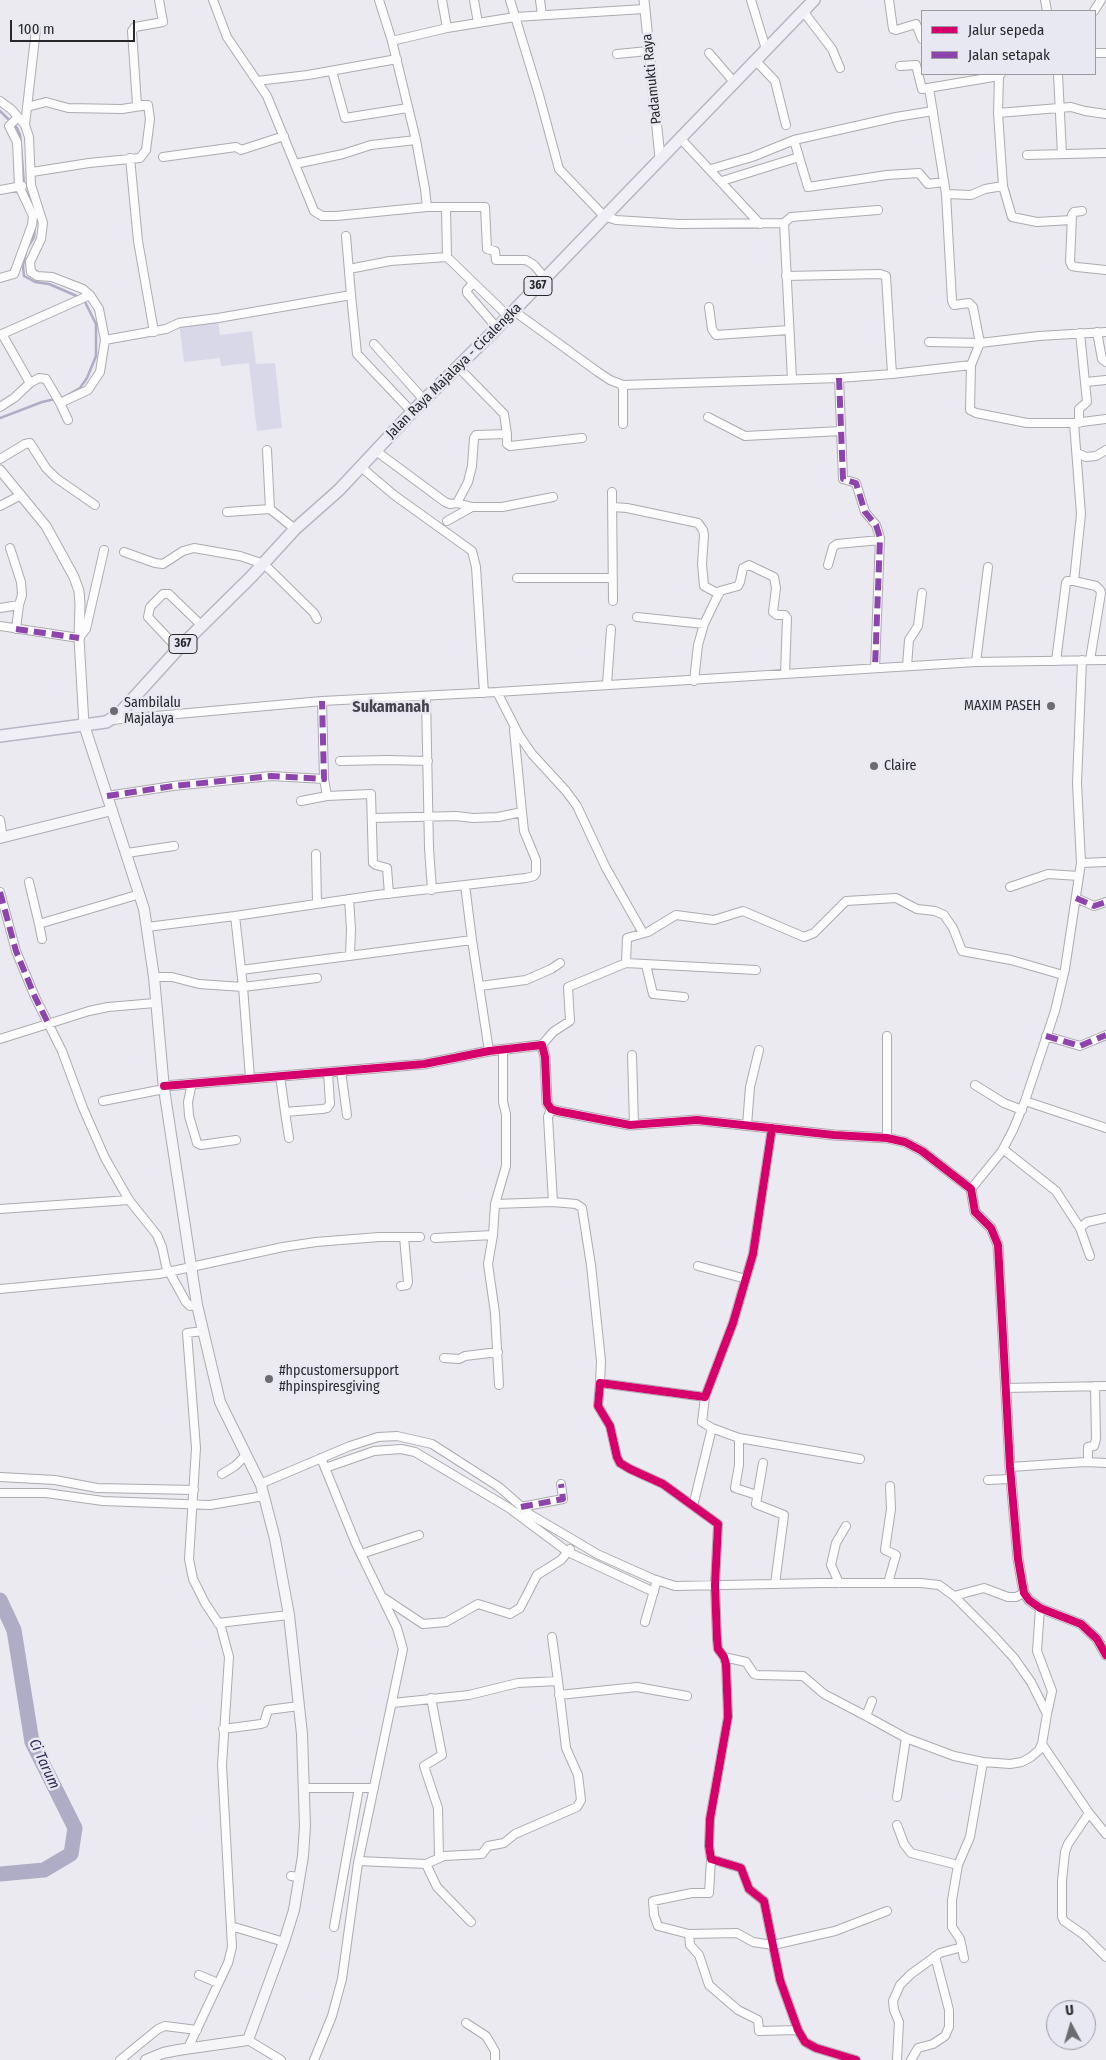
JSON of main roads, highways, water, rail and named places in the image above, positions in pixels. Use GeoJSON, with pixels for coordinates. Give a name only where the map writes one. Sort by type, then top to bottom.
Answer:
{"type":"FeatureCollection","features":[{"type":"Feature","properties":{"kind":"main road","name":"Jalan Raya Majalaya - Cicalengka"},"geometry":{"type":"LineString","coordinates":[[86,724],[109,721],[262,566],[295,529],[330,499],[457,366],[511,314],[814,0]]}},
{"type":"Feature","properties":{"kind":"main road"},"geometry":{"type":"LineString","coordinates":[[0,736],[86,724],[112,810],[134,852],[140,894],[152,926],[156,977],[155,1003],[164,1087],[191,1267],[203,1331],[220,1402],[262,1489],[275,1539],[290,1615],[300,1706],[304,1836],[295,1876],[294,1910],[284,1942],[248,2040],[188,2048],[163,2053],[146,2060]]}},
{"type":"Feature","properties":{"kind":"main road"},"geometry":{"type":"LineString","coordinates":[[1,838],[112,810]]}},
{"type":"Feature","properties":{"kind":"waterway"},"geometry":{"type":"LineString","coordinates":[[0,111],[17,128],[20,135],[24,184]]}},
{"type":"Feature","properties":{"kind":"waterway"},"geometry":{"type":"LineString","coordinates":[[26,191],[34,212]]}},
{"type":"Feature","properties":{"kind":"waterway"},"geometry":{"type":"LineString","coordinates":[[35,222],[34,237],[26,250],[23,266],[24,276],[35,282],[49,284],[79,297]]}},
{"type":"Feature","properties":{"kind":"waterway"},"geometry":{"type":"LineString","coordinates":[[0,418],[42,402],[64,397],[80,388],[87,378],[96,356],[96,324],[84,300]]}},
{"type":"Feature","properties":{"kind":"waterway","name":"Ci Tarum"},"geometry":{"type":"LineString","coordinates":[[0,1600],[14,1630],[32,1742],[75,1828],[71,1854],[44,1870],[0,1874]]}},
{"type":"Feature","properties":{"kind":"place","name":"MAXIM PASEH"},"geometry":{"type":"Point","coordinates":[1051,706]}},
{"type":"Feature","properties":{"kind":"place","name":"Sambilalu Majalaya"},"geometry":{"type":"Point","coordinates":[114,711]}},
{"type":"Feature","properties":{"kind":"place","name":"Claire"},"geometry":{"type":"Point","coordinates":[874,766]}},
{"type":"Feature","properties":{"kind":"place","name":"#hpcustomersupport #hpinspiresgiving"},"geometry":{"type":"Point","coordinates":[269,1379]}},
{"type":"Feature","properties":{"kind":"district","name":"Sukamanah"},"geometry":{"type":"Point","coordinates":[391,708]}}]}
